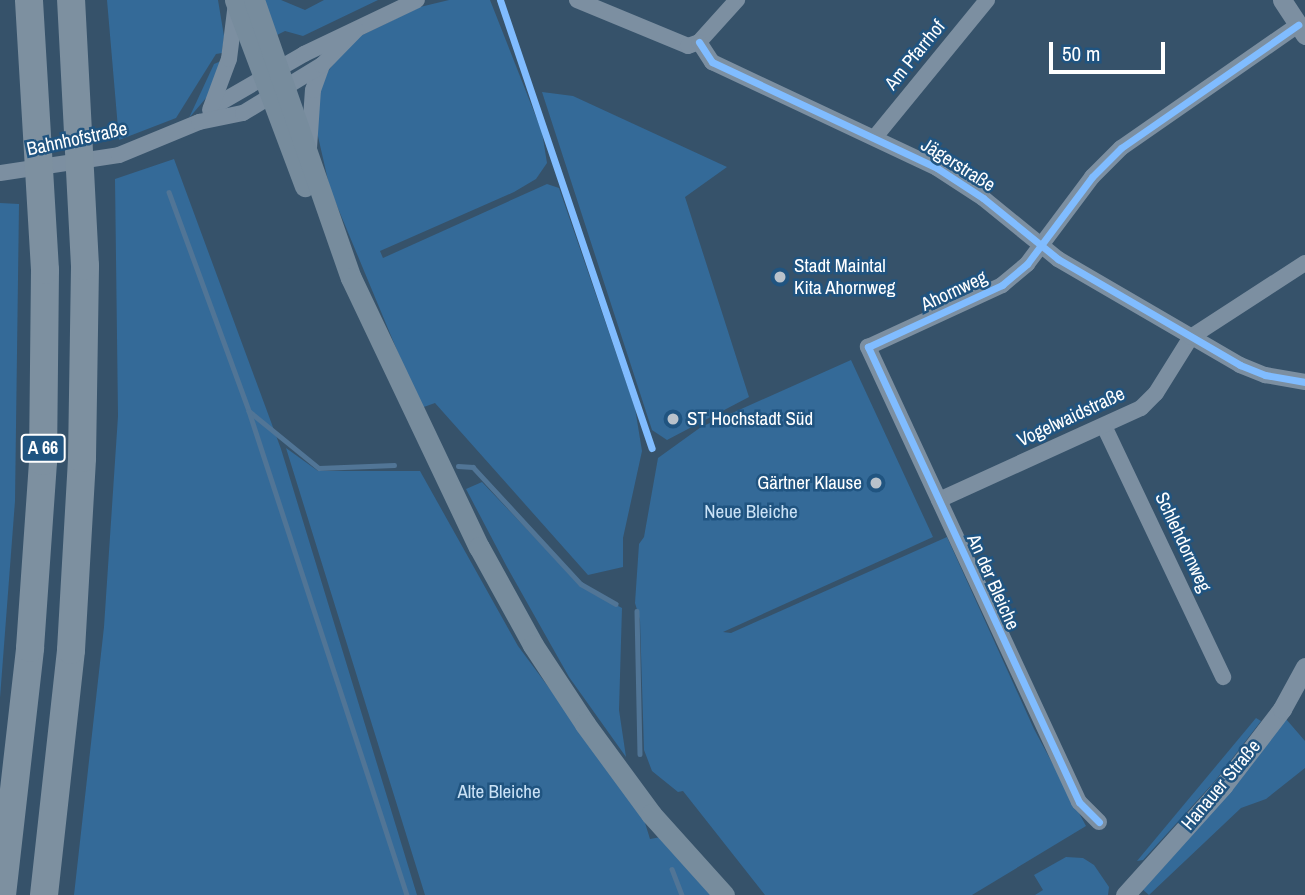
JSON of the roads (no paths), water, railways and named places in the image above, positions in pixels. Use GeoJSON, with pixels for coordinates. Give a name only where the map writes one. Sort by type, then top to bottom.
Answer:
{"type":"FeatureCollection","features":[{"type":"Feature","properties":{"kind":"highway","name":"A 66"},"geometry":{"type":"LineString","coordinates":[[2,895],[30,648],[43,461],[45,270],[29,0]]}},
{"type":"Feature","properties":{"kind":"highway","name":"A 66"},"geometry":{"type":"LineString","coordinates":[[44,895],[71,650],[82,458],[85,266],[71,0]]}},
{"type":"Feature","properties":{"kind":"main road"},"geometry":{"type":"LineString","coordinates":[[241,1],[274,84],[309,159],[351,278]]}},
{"type":"Feature","properties":{"kind":"main road"},"geometry":{"type":"LineString","coordinates":[[274,84],[317,215],[351,278],[463,514],[533,645],[651,814],[724,895]]}},
{"type":"Feature","properties":{"kind":"street","name":"Bahnhofstraße"},"geometry":{"type":"LineString","coordinates":[[3,173],[119,155],[199,122],[243,113],[274,84],[356,30],[417,0]]}},
{"type":"Feature","properties":{"kind":"street"},"geometry":{"type":"LineString","coordinates":[[577,0],[619,14],[674,42],[688,46],[699,42],[737,0]]}},
{"type":"Feature","properties":{"kind":"street","name":"Am Pfarrhof"},"geometry":{"type":"LineString","coordinates":[[875,137],[987,0]]}},
{"type":"Feature","properties":{"kind":"street"},"geometry":{"type":"LineString","coordinates":[[1282,0],[1302,30]]}},
{"type":"Feature","properties":{"kind":"street","name":"Bahnhofstraße"},"geometry":{"type":"LineString","coordinates":[[199,122],[211,108],[229,59],[241,1]]}},
{"type":"Feature","properties":{"kind":"street","name":"Bahnhofstraße"},"geometry":{"type":"LineString","coordinates":[[211,108],[322,65],[356,30]]}},
{"type":"Feature","properties":{"kind":"street","name":"Ahornweg"},"geometry":{"type":"LineString","coordinates":[[868,347],[995,290],[1027,264],[1121,148],[1302,30]]}},
{"type":"Feature","properties":{"kind":"street","name":"Jägerstraße"},"geometry":{"type":"LineString","coordinates":[[699,42],[712,62],[875,137],[953,177],[1041,246],[1191,337],[1251,370],[1305,382]]}},
{"type":"Feature","properties":{"kind":"street","name":"Bahnhofstraße"},"geometry":{"type":"LineString","coordinates":[[309,159],[311,102],[322,65]]}},
{"type":"Feature","properties":{"kind":"street"},"geometry":{"type":"LineString","coordinates":[[1191,337],[1305,263]]}},
{"type":"Feature","properties":{"kind":"street","name":"Vogelwaidstraße"},"geometry":{"type":"LineString","coordinates":[[939,500],[1104,426],[1151,399],[1191,337]]}},
{"type":"Feature","properties":{"kind":"street","name":"An der Bleiche"},"geometry":{"type":"LineString","coordinates":[[868,347],[1079,803],[1099,822]]}},
{"type":"Feature","properties":{"kind":"street","name":"Schlehdornweg"},"geometry":{"type":"LineString","coordinates":[[1104,426],[1223,677]]}},
{"type":"Feature","properties":{"kind":"street","name":"Hanauer Straße"},"geometry":{"type":"LineString","coordinates":[[1125,895],[1231,776],[1282,709],[1305,667]]}},
{"type":"Feature","properties":{"kind":"waterway"},"geometry":{"type":"LineString","coordinates":[[169,192],[249,411],[319,468],[394,465]]}},
{"type":"Feature","properties":{"kind":"waterway"},"geometry":{"type":"LineString","coordinates":[[249,411],[407,895]]}},
{"type":"Feature","properties":{"kind":"waterway"},"geometry":{"type":"LineString","coordinates":[[458,466],[473,467],[581,584],[616,604]]}},
{"type":"Feature","properties":{"kind":"waterway"},"geometry":{"type":"LineString","coordinates":[[637,611],[640,754]]}},
{"type":"Feature","properties":{"kind":"waterway"},"geometry":{"type":"LineString","coordinates":[[672,869],[682,895]]}},
{"type":"Feature","properties":{"kind":"place","name":"Stadt Maintal Kita Ahornweg"},"geometry":{"type":"Point","coordinates":[780,277]}},
{"type":"Feature","properties":{"kind":"place","name":"ST Hochstadt Süd"},"geometry":{"type":"Point","coordinates":[673,419]}},
{"type":"Feature","properties":{"kind":"place","name":"Gärtner Klause"},"geometry":{"type":"Point","coordinates":[876,483]}},
{"type":"Feature","properties":{"kind":"park label","name":"Neue Bleiche"},"geometry":{"type":"Point","coordinates":[751,512]}},
{"type":"Feature","properties":{"kind":"park label","name":"Alte Bleiche"},"geometry":{"type":"Point","coordinates":[499,792]}}]}
